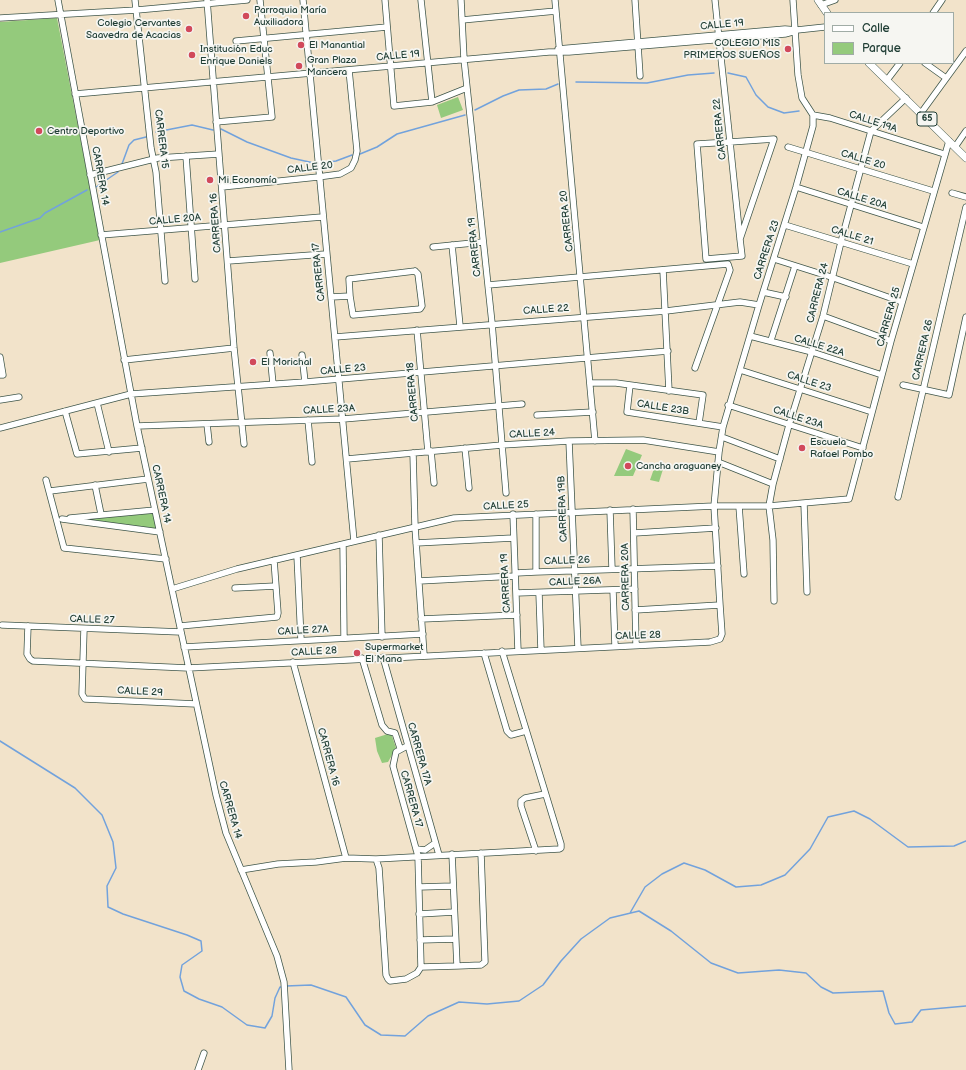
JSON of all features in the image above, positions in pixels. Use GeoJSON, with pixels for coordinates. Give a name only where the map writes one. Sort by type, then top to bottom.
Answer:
{"type":"FeatureCollection","features":[{"type":"Feature","properties":{"kind":"main road"},"geometry":{"type":"LineString","coordinates":[[820,3],[826,12]]}},
{"type":"Feature","properties":{"kind":"main road","name":"65"},"geometry":{"type":"LineString","coordinates":[[871,64],[966,158]]}},
{"type":"Feature","properties":{"kind":"street","name":"CARRERA 14"},"geometry":{"type":"LineString","coordinates":[[58,0],[124,360],[188,668],[216,796],[226,833],[277,956],[284,982],[289,1070]]}},
{"type":"Feature","properties":{"kind":"street","name":"CARRERA 15"},"geometry":{"type":"LineString","coordinates":[[136,0],[161,230],[164,280]]}},
{"type":"Feature","properties":{"kind":"street"},"geometry":{"type":"LineString","coordinates":[[0,18],[137,10],[207,2],[247,0]]}},
{"type":"Feature","properties":{"kind":"street"},"geometry":{"type":"LineString","coordinates":[[216,122],[272,117],[260,0]]}},
{"type":"Feature","properties":{"kind":"street","name":"CARRERA 17"},"geometry":{"type":"LineString","coordinates":[[303,0],[318,177],[354,541]]}},
{"type":"Feature","properties":{"kind":"street"},"geometry":{"type":"LineString","coordinates":[[385,0],[394,106],[432,102],[467,88]]}},
{"type":"Feature","properties":{"kind":"street"},"geometry":{"type":"LineString","coordinates":[[421,0],[432,102]]}},
{"type":"Feature","properties":{"kind":"street","name":"CARRERA 19"},"geometry":{"type":"LineString","coordinates":[[461,0],[464,59],[492,323],[506,492]]}},
{"type":"Feature","properties":{"kind":"street","name":"CARRERA 20"},"geometry":{"type":"LineString","coordinates":[[555,0],[557,51],[585,317],[595,441]]}},
{"type":"Feature","properties":{"kind":"street"},"geometry":{"type":"LineString","coordinates":[[635,0],[640,76]]}},
{"type":"Feature","properties":{"kind":"street","name":"CARRERA 22"},"geometry":{"type":"LineString","coordinates":[[715,0],[730,142],[740,239],[742,256],[706,259],[697,144],[730,142]]}},
{"type":"Feature","properties":{"kind":"street"},"geometry":{"type":"LineString","coordinates":[[793,0],[798,75],[802,98],[813,115]]}},
{"type":"Feature","properties":{"kind":"street"},"geometry":{"type":"LineString","coordinates":[[820,3],[835,0]]}},
{"type":"Feature","properties":{"kind":"street"},"geometry":{"type":"LineString","coordinates":[[934,12],[942,0]]}},
{"type":"Feature","properties":{"kind":"street","name":"CARRERA 16"},"geometry":{"type":"LineString","coordinates":[[207,2],[234,348],[244,444]]}},
{"type":"Feature","properties":{"kind":"street"},"geometry":{"type":"LineString","coordinates":[[462,20],[556,11]]}},
{"type":"Feature","properties":{"kind":"street"},"geometry":{"type":"LineString","coordinates":[[236,41],[387,27]]}},
{"type":"Feature","properties":{"kind":"street","name":"CALLE 19"},"geometry":{"type":"LineString","coordinates":[[76,94],[719,37],[785,28],[795,30],[824,27]]}},
{"type":"Feature","properties":{"kind":"street"},"geometry":{"type":"LineString","coordinates":[[921,113],[966,51]]}},
{"type":"Feature","properties":{"kind":"street"},"geometry":{"type":"LineString","coordinates":[[887,80],[899,64]]}},
{"type":"Feature","properties":{"kind":"street"},"geometry":{"type":"LineString","coordinates":[[926,64],[946,78]]}},
{"type":"Feature","properties":{"kind":"street","name":"CALLE 20"},"geometry":{"type":"LineString","coordinates":[[222,186],[340,174],[351,168],[357,151],[349,70]]}},
{"type":"Feature","properties":{"kind":"street"},"geometry":{"type":"LineString","coordinates":[[871,131],[906,98]]}},
{"type":"Feature","properties":{"kind":"street","name":"CALLE 19A"},"geometry":{"type":"LineString","coordinates":[[813,115],[830,118],[927,150],[944,154]]}},
{"type":"Feature","properties":{"kind":"street","name":"CARRERA 23"},"geometry":{"type":"LineString","coordinates":[[714,506],[719,452],[728,405],[785,225],[813,126],[813,115]]}},
{"type":"Feature","properties":{"kind":"street","name":"CARRERA 24"},"geometry":{"type":"LineString","coordinates":[[774,601],[773,540],[769,506],[773,484],[789,425],[823,316],[831,277],[862,169],[871,131]]}},
{"type":"Feature","properties":{"kind":"street"},"geometry":{"type":"LineString","coordinates":[[955,147],[966,131]]}},
{"type":"Feature","properties":{"kind":"street"},"geometry":{"type":"LineString","coordinates":[[730,142],[774,139],[740,239]]}},
{"type":"Feature","properties":{"kind":"street","name":"CARRERA 25"},"geometry":{"type":"LineString","coordinates":[[849,499],[891,341],[933,191],[949,141]]}},
{"type":"Feature","properties":{"kind":"street","name":"CALLE 20"},"geometry":{"type":"LineString","coordinates":[[788,147],[933,191]]}},
{"type":"Feature","properties":{"kind":"street"},"geometry":{"type":"LineString","coordinates":[[90,175],[158,158],[219,154]]}},
{"type":"Feature","properties":{"kind":"street"},"geometry":{"type":"LineString","coordinates":[[186,156],[195,279]]}},
{"type":"Feature","properties":{"kind":"street","name":"CALLE 20A"},"geometry":{"type":"LineString","coordinates":[[796,187],[923,227]]}},
{"type":"Feature","properties":{"kind":"street"},"geometry":{"type":"LineString","coordinates":[[952,193],[966,197]]}},
{"type":"Feature","properties":{"kind":"street","name":"CARRERA 26"},"geometry":{"type":"LineString","coordinates":[[898,497],[966,207]]}},
{"type":"Feature","properties":{"kind":"street","name":"CALLE 20A"},"geometry":{"type":"LineString","coordinates":[[102,235],[322,216]]}},
{"type":"Feature","properties":{"kind":"street","name":"CALLE 21"},"geometry":{"type":"LineString","coordinates":[[785,225],[913,264]]}},
{"type":"Feature","properties":{"kind":"street"},"geometry":{"type":"LineString","coordinates":[[433,247],[483,242]]}},
{"type":"Feature","properties":{"kind":"street"},"geometry":{"type":"LineString","coordinates":[[452,245],[460,326]]}},
{"type":"Feature","properties":{"kind":"street"},"geometry":{"type":"LineString","coordinates":[[228,261],[326,254]]}},
{"type":"Feature","properties":{"kind":"street"},"geometry":{"type":"LineString","coordinates":[[774,259],[902,302]]}},
{"type":"Feature","properties":{"kind":"street"},"geometry":{"type":"LineString","coordinates":[[488,285],[663,270],[724,263],[730,266],[718,305],[695,368]]}},
{"type":"Feature","properties":{"kind":"street"},"geometry":{"type":"LineString","coordinates":[[771,340],[795,266]]}},
{"type":"Feature","properties":{"kind":"street"},"geometry":{"type":"LineString","coordinates":[[663,270],[669,390]]}},
{"type":"Feature","properties":{"kind":"street"},"geometry":{"type":"LineString","coordinates":[[415,271],[418,274],[422,306],[418,310],[354,315],[350,296],[349,279],[415,271]]}},
{"type":"Feature","properties":{"kind":"street"},"geometry":{"type":"LineString","coordinates":[[763,292],[785,299]]}},
{"type":"Feature","properties":{"kind":"street"},"geometry":{"type":"LineString","coordinates":[[331,297],[350,296]]}},
{"type":"Feature","properties":{"kind":"street","name":"CALLE 22"},"geometry":{"type":"LineString","coordinates":[[335,337],[492,323],[666,311],[747,302],[759,305]]}},
{"type":"Feature","properties":{"kind":"street"},"geometry":{"type":"LineString","coordinates":[[823,316],[891,341]]}},
{"type":"Feature","properties":{"kind":"street"},"geometry":{"type":"LineString","coordinates":[[903,385],[944,396],[949,395],[966,317]]}},
{"type":"Feature","properties":{"kind":"street","name":"CARRERA 18"},"geometry":{"type":"LineString","coordinates":[[417,330],[424,411],[434,484]]}},
{"type":"Feature","properties":{"kind":"street","name":"CALLE 22A"},"geometry":{"type":"LineString","coordinates":[[750,336],[771,340],[882,374]]}},
{"type":"Feature","properties":{"kind":"street"},"geometry":{"type":"LineString","coordinates":[[124,360],[234,348]]}},
{"type":"Feature","properties":{"kind":"street","name":"CALLE 23"},"geometry":{"type":"LineString","coordinates":[[0,428],[131,394],[305,382],[668,350]]}},
{"type":"Feature","properties":{"kind":"street"},"geometry":{"type":"LineString","coordinates":[[270,353],[274,384]]}},
{"type":"Feature","properties":{"kind":"street"},"geometry":{"type":"LineString","coordinates":[[302,355],[305,382]]}},
{"type":"Feature","properties":{"kind":"street"},"geometry":{"type":"LineString","coordinates":[[0,357],[2,375]]}},
{"type":"Feature","properties":{"kind":"street","name":"CALLE 23"},"geometry":{"type":"LineString","coordinates":[[740,370],[872,412]]}},
{"type":"Feature","properties":{"kind":"street"},"geometry":{"type":"LineString","coordinates":[[591,383],[630,385],[703,395],[699,423]]}},
{"type":"Feature","properties":{"kind":"street","name":"CALLE 23B"},"geometry":{"type":"LineString","coordinates":[[630,385],[627,412],[723,427]]}},
{"type":"Feature","properties":{"kind":"street"},"geometry":{"type":"LineString","coordinates":[[0,400],[19,397]]}},
{"type":"Feature","properties":{"kind":"street"},"geometry":{"type":"LineString","coordinates":[[97,403],[109,452]]}},
{"type":"Feature","properties":{"kind":"street","name":"CALLE 23A"},"geometry":{"type":"LineString","coordinates":[[137,426],[343,419],[424,411],[522,404]]}},
{"type":"Feature","properties":{"kind":"street","name":"CALLE 23A"},"geometry":{"type":"LineString","coordinates":[[728,405],[863,448]]}},
{"type":"Feature","properties":{"kind":"street"},"geometry":{"type":"LineString","coordinates":[[65,411],[77,454],[142,448]]}},
{"type":"Feature","properties":{"kind":"street"},"geometry":{"type":"LineString","coordinates":[[537,415],[593,412]]}},
{"type":"Feature","properties":{"kind":"street"},"geometry":{"type":"LineString","coordinates":[[308,420],[312,462]]}},
{"type":"Feature","properties":{"kind":"street"},"geometry":{"type":"LineString","coordinates":[[207,424],[209,442]]}},
{"type":"Feature","properties":{"kind":"street"},"geometry":{"type":"LineString","coordinates":[[722,437],[780,459]]}},
{"type":"Feature","properties":{"kind":"street","name":"CALLE 24"},"geometry":{"type":"LineString","coordinates":[[347,459],[502,445],[569,441],[642,440],[719,452]]}},
{"type":"Feature","properties":{"kind":"street","name":"CARRERA 19B"},"geometry":{"type":"LineString","coordinates":[[569,441],[578,648]]}},
{"type":"Feature","properties":{"kind":"street"},"geometry":{"type":"LineString","coordinates":[[465,448],[468,488]]}},
{"type":"Feature","properties":{"kind":"street"},"geometry":{"type":"LineString","coordinates":[[412,453],[415,527],[424,655]]}},
{"type":"Feature","properties":{"kind":"street"},"geometry":{"type":"LineString","coordinates":[[718,462],[773,484]]}},
{"type":"Feature","properties":{"kind":"street"},"geometry":{"type":"LineString","coordinates":[[50,491],[148,479]]}},
{"type":"Feature","properties":{"kind":"street"},"geometry":{"type":"LineString","coordinates":[[46,480],[60,520],[64,548],[166,559]]}},
{"type":"Feature","properties":{"kind":"street"},"geometry":{"type":"LineString","coordinates":[[95,486],[101,514]]}},
{"type":"Feature","properties":{"kind":"street","name":"CALLE 25"},"geometry":{"type":"LineString","coordinates":[[172,589],[237,569],[454,518],[633,509],[714,506],[769,506],[849,499]]}},
{"type":"Feature","properties":{"kind":"street"},"geometry":{"type":"LineString","coordinates":[[804,503],[807,592]]}},
{"type":"Feature","properties":{"kind":"street"},"geometry":{"type":"LineString","coordinates":[[635,610],[720,605],[714,506]]}},
{"type":"Feature","properties":{"kind":"street"},"geometry":{"type":"LineString","coordinates":[[739,506],[744,574]]}},
{"type":"Feature","properties":{"kind":"street","name":"CARRERA 20A"},"geometry":{"type":"LineString","coordinates":[[633,509],[636,645]]}},
{"type":"Feature","properties":{"kind":"street"},"geometry":{"type":"LineString","coordinates":[[60,520],[101,514],[155,510]]}},
{"type":"Feature","properties":{"kind":"street"},"geometry":{"type":"LineString","coordinates":[[610,510],[612,569]]}},
{"type":"Feature","properties":{"kind":"street","name":"CARRERA 19"},"geometry":{"type":"LineString","coordinates":[[513,514],[518,651]]}},
{"type":"Feature","properties":{"kind":"street"},"geometry":{"type":"LineString","coordinates":[[536,514],[536,572]]}},
{"type":"Feature","properties":{"kind":"street"},"geometry":{"type":"LineString","coordinates":[[60,520],[160,532]]}},
{"type":"Feature","properties":{"kind":"street"},"geometry":{"type":"LineString","coordinates":[[634,533],[716,528]]}},
{"type":"Feature","properties":{"kind":"street"},"geometry":{"type":"LineString","coordinates":[[379,535],[382,637]]}},
{"type":"Feature","properties":{"kind":"street"},"geometry":{"type":"LineString","coordinates":[[416,543],[513,538]]}},
{"type":"Feature","properties":{"kind":"street"},"geometry":{"type":"LineString","coordinates":[[343,544],[344,638]]}},
{"type":"Feature","properties":{"kind":"street"},"geometry":{"type":"LineString","coordinates":[[297,555],[301,640]]}},
{"type":"Feature","properties":{"kind":"street"},"geometry":{"type":"LineString","coordinates":[[235,588],[276,586],[274,560]]}},
{"type":"Feature","properties":{"kind":"street","name":"CALLE 26"},"geometry":{"type":"LineString","coordinates":[[419,582],[515,576],[516,573],[718,566]]}},
{"type":"Feature","properties":{"kind":"street","name":"CALLE 27"},"geometry":{"type":"LineString","coordinates":[[2,625],[84,629],[180,629],[277,617],[276,586]]}},
{"type":"Feature","properties":{"kind":"street","name":"CALLE 26A"},"geometry":{"type":"LineString","coordinates":[[516,593],[635,589]]}},
{"type":"Feature","properties":{"kind":"street"},"geometry":{"type":"LineString","coordinates":[[613,590],[615,646]]}},
{"type":"Feature","properties":{"kind":"street"},"geometry":{"type":"LineString","coordinates":[[539,593],[541,650]]}},
{"type":"Feature","properties":{"kind":"street","name":"CALLE 28"},"geometry":{"type":"LineString","coordinates":[[28,626],[27,654],[30,660],[188,668],[502,651],[710,642],[720,639],[722,634],[720,605]]}},
{"type":"Feature","properties":{"kind":"street"},"geometry":{"type":"LineString","coordinates":[[421,619],[517,616]]}},
{"type":"Feature","properties":{"kind":"street"},"geometry":{"type":"LineString","coordinates":[[83,663],[84,629]]}},
{"type":"Feature","properties":{"kind":"street","name":"CALLE 27A"},"geometry":{"type":"LineString","coordinates":[[184,647],[423,634]]}},
{"type":"Feature","properties":{"kind":"street"},"geometry":{"type":"LineString","coordinates":[[241,870],[278,864],[316,862],[346,858],[376,859],[452,854],[554,851],[561,848],[502,651]]}},
{"type":"Feature","properties":{"kind":"street"},"geometry":{"type":"LineString","coordinates":[[484,653],[507,731],[511,735],[526,730]]}},
{"type":"Feature","properties":{"kind":"street","name":"CARRERA 17A"},"geometry":{"type":"LineString","coordinates":[[383,657],[400,722],[439,855]]}},
{"type":"Feature","properties":{"kind":"street"},"geometry":{"type":"LineString","coordinates":[[362,658],[382,725],[387,731],[393,732],[396,735],[400,748],[407,746]]}},
{"type":"Feature","properties":{"kind":"street","name":"CARRERA 16"},"geometry":{"type":"LineString","coordinates":[[293,662],[346,858]]}},
{"type":"Feature","properties":{"kind":"street","name":"CALLE 29"},"geometry":{"type":"LineString","coordinates":[[83,663],[83,697],[85,699],[196,704]]}},
{"type":"Feature","properties":{"kind":"street"},"geometry":{"type":"LineString","coordinates":[[393,732],[397,729],[400,722]]}},
{"type":"Feature","properties":{"kind":"street","name":"CARRERA 17"},"geometry":{"type":"LineString","coordinates":[[400,748],[395,755],[393,766],[418,856],[421,968]]}},
{"type":"Feature","properties":{"kind":"street"},"geometry":{"type":"LineString","coordinates":[[536,851],[521,806],[521,801],[525,798],[545,794]]}},
{"type":"Feature","properties":{"kind":"street"},"geometry":{"type":"LineString","coordinates":[[416,849],[425,850],[435,843]]}},
{"type":"Feature","properties":{"kind":"street"},"geometry":{"type":"LineString","coordinates":[[376,859],[379,868],[386,975],[390,981],[399,982],[417,973],[421,968],[482,965],[485,962],[481,853]]}},
{"type":"Feature","properties":{"kind":"street"},"geometry":{"type":"LineString","coordinates":[[452,854],[457,966]]}},
{"type":"Feature","properties":{"kind":"street"},"geometry":{"type":"LineString","coordinates":[[419,887],[453,886]]}},
{"type":"Feature","properties":{"kind":"street"},"geometry":{"type":"LineString","coordinates":[[420,914],[454,912]]}},
{"type":"Feature","properties":{"kind":"street"},"geometry":{"type":"LineString","coordinates":[[420,940],[455,939]]}},
{"type":"Feature","properties":{"kind":"street"},"geometry":{"type":"LineString","coordinates":[[198,1070],[204,1053]]}},
{"type":"Feature","properties":{"kind":"green space","name":"Centro Deportivo"},"geometry":{"type":"Polygon","coordinates":[[[57,18],[100,240],[0,263],[0,22],[57,18]]]}},
{"type":"Feature","properties":{"kind":"green space"},"geometry":{"type":"Polygon","coordinates":[[[458,97],[463,110],[441,118],[437,105],[458,97]]]}},
{"type":"Feature","properties":{"kind":"green space","name":"Cancha araguaney"},"geometry":{"type":"Polygon","coordinates":[[[626,449],[642,455],[633,476],[614,476],[626,449]]]}},
{"type":"Feature","properties":{"kind":"green space"},"geometry":{"type":"Polygon","coordinates":[[[656,463],[664,466],[659,482],[650,480],[656,463]]]}},
{"type":"Feature","properties":{"kind":"green space"},"geometry":{"type":"Polygon","coordinates":[[[154,511],[157,530],[81,521],[81,518],[154,511]]]}},
{"type":"Feature","properties":{"kind":"green space"},"geometry":{"type":"Polygon","coordinates":[[[391,733],[396,748],[388,762],[382,763],[377,751],[375,738],[391,733]]]}},
{"type":"Feature","properties":{"kind":"waterway"},"geometry":{"type":"LineString","coordinates":[[576,82],[647,83],[688,75],[714,73]]}},
{"type":"Feature","properties":{"kind":"waterway"},"geometry":{"type":"LineString","coordinates":[[728,73],[746,77],[756,95],[768,107],[784,113],[799,111]]}},
{"type":"Feature","properties":{"kind":"waterway"},"geometry":{"type":"LineString","coordinates":[[475,110],[519,90],[546,89],[558,84]]}},
{"type":"Feature","properties":{"kind":"waterway"},"geometry":{"type":"LineString","coordinates":[[360,154],[377,147],[397,134],[465,115]]}},
{"type":"Feature","properties":{"kind":"waterway"},"geometry":{"type":"LineString","coordinates":[[156,132],[192,125],[213,130]]}},
{"type":"Feature","properties":{"kind":"waterway"},"geometry":{"type":"LineString","coordinates":[[221,129],[247,142],[291,158],[314,163]]}},
{"type":"Feature","properties":{"kind":"waterway"},"geometry":{"type":"LineString","coordinates":[[122,164],[129,145],[134,140],[146,137]]}},
{"type":"Feature","properties":{"kind":"waterway"},"geometry":{"type":"LineString","coordinates":[[320,163],[336,161],[352,155]]}},
{"type":"Feature","properties":{"kind":"waterway"},"geometry":{"type":"LineString","coordinates":[[96,187],[118,172]]}},
{"type":"Feature","properties":{"kind":"waterway"},"geometry":{"type":"LineString","coordinates":[[0,232],[40,218],[45,213],[87,190]]}},
{"type":"Feature","properties":{"kind":"waterway"},"geometry":{"type":"LineString","coordinates":[[0,741],[75,788],[102,815],[113,842],[116,868],[107,886],[108,907],[123,914],[201,941],[202,951],[182,965],[180,977],[184,991],[199,999],[222,1007],[247,1025],[265,1028],[272,1016],[275,998],[280,987],[282,987]]}},
{"type":"Feature","properties":{"kind":"waterway"},"geometry":{"type":"LineString","coordinates":[[630,913],[645,887],[662,874],[684,863],[705,870],[736,887],[761,885],[785,875],[810,849],[828,817],[854,811],[870,819],[908,847],[954,846],[966,841]]}},
{"type":"Feature","properties":{"kind":"waterway"},"geometry":{"type":"LineString","coordinates":[[286,986],[311,985],[346,997],[365,1025],[381,1035],[405,1036],[428,1016],[459,1002],[487,1004],[519,1001],[543,985],[561,961],[581,939],[610,918],[639,911],[671,931],[711,963],[738,973],[779,970],[806,973],[821,987],[833,993],[883,991],[889,1013],[895,1024],[912,1022],[921,1010],[966,1006]]}},
{"type":"Feature","properties":{"kind":"place","name":"Parroquia María Auxiliadora"},"geometry":{"type":"Point","coordinates":[246,16]}},
{"type":"Feature","properties":{"kind":"place","name":"Colegio Cervantes Saavedra de Acacias"},"geometry":{"type":"Point","coordinates":[189,29]}},
{"type":"Feature","properties":{"kind":"place","name":"El Manantial"},"geometry":{"type":"Point","coordinates":[301,45]}},
{"type":"Feature","properties":{"kind":"place","name":"COLEGIO MIS PRIMEROS SUEÑOS"},"geometry":{"type":"Point","coordinates":[788,49]}},
{"type":"Feature","properties":{"kind":"place","name":"Institución Educ Enrique Daniels"},"geometry":{"type":"Point","coordinates":[192,55]}},
{"type":"Feature","properties":{"kind":"place","name":"Gran Plaza Mancera"},"geometry":{"type":"Point","coordinates":[299,66]}},
{"type":"Feature","properties":{"kind":"place","name":"Centro Deportivo"},"geometry":{"type":"Point","coordinates":[39,131]}},
{"type":"Feature","properties":{"kind":"place","name":"Mi Economía"},"geometry":{"type":"Point","coordinates":[210,180]}},
{"type":"Feature","properties":{"kind":"place","name":"El Morichal"},"geometry":{"type":"Point","coordinates":[253,362]}},
{"type":"Feature","properties":{"kind":"place","name":"Escuela Rafael Pombo"},"geometry":{"type":"Point","coordinates":[802,448]}},
{"type":"Feature","properties":{"kind":"place","name":"Cancha araguaney"},"geometry":{"type":"Point","coordinates":[628,466]}},
{"type":"Feature","properties":{"kind":"place","name":"Supermarket El Mana"},"geometry":{"type":"Point","coordinates":[357,653]}}]}
